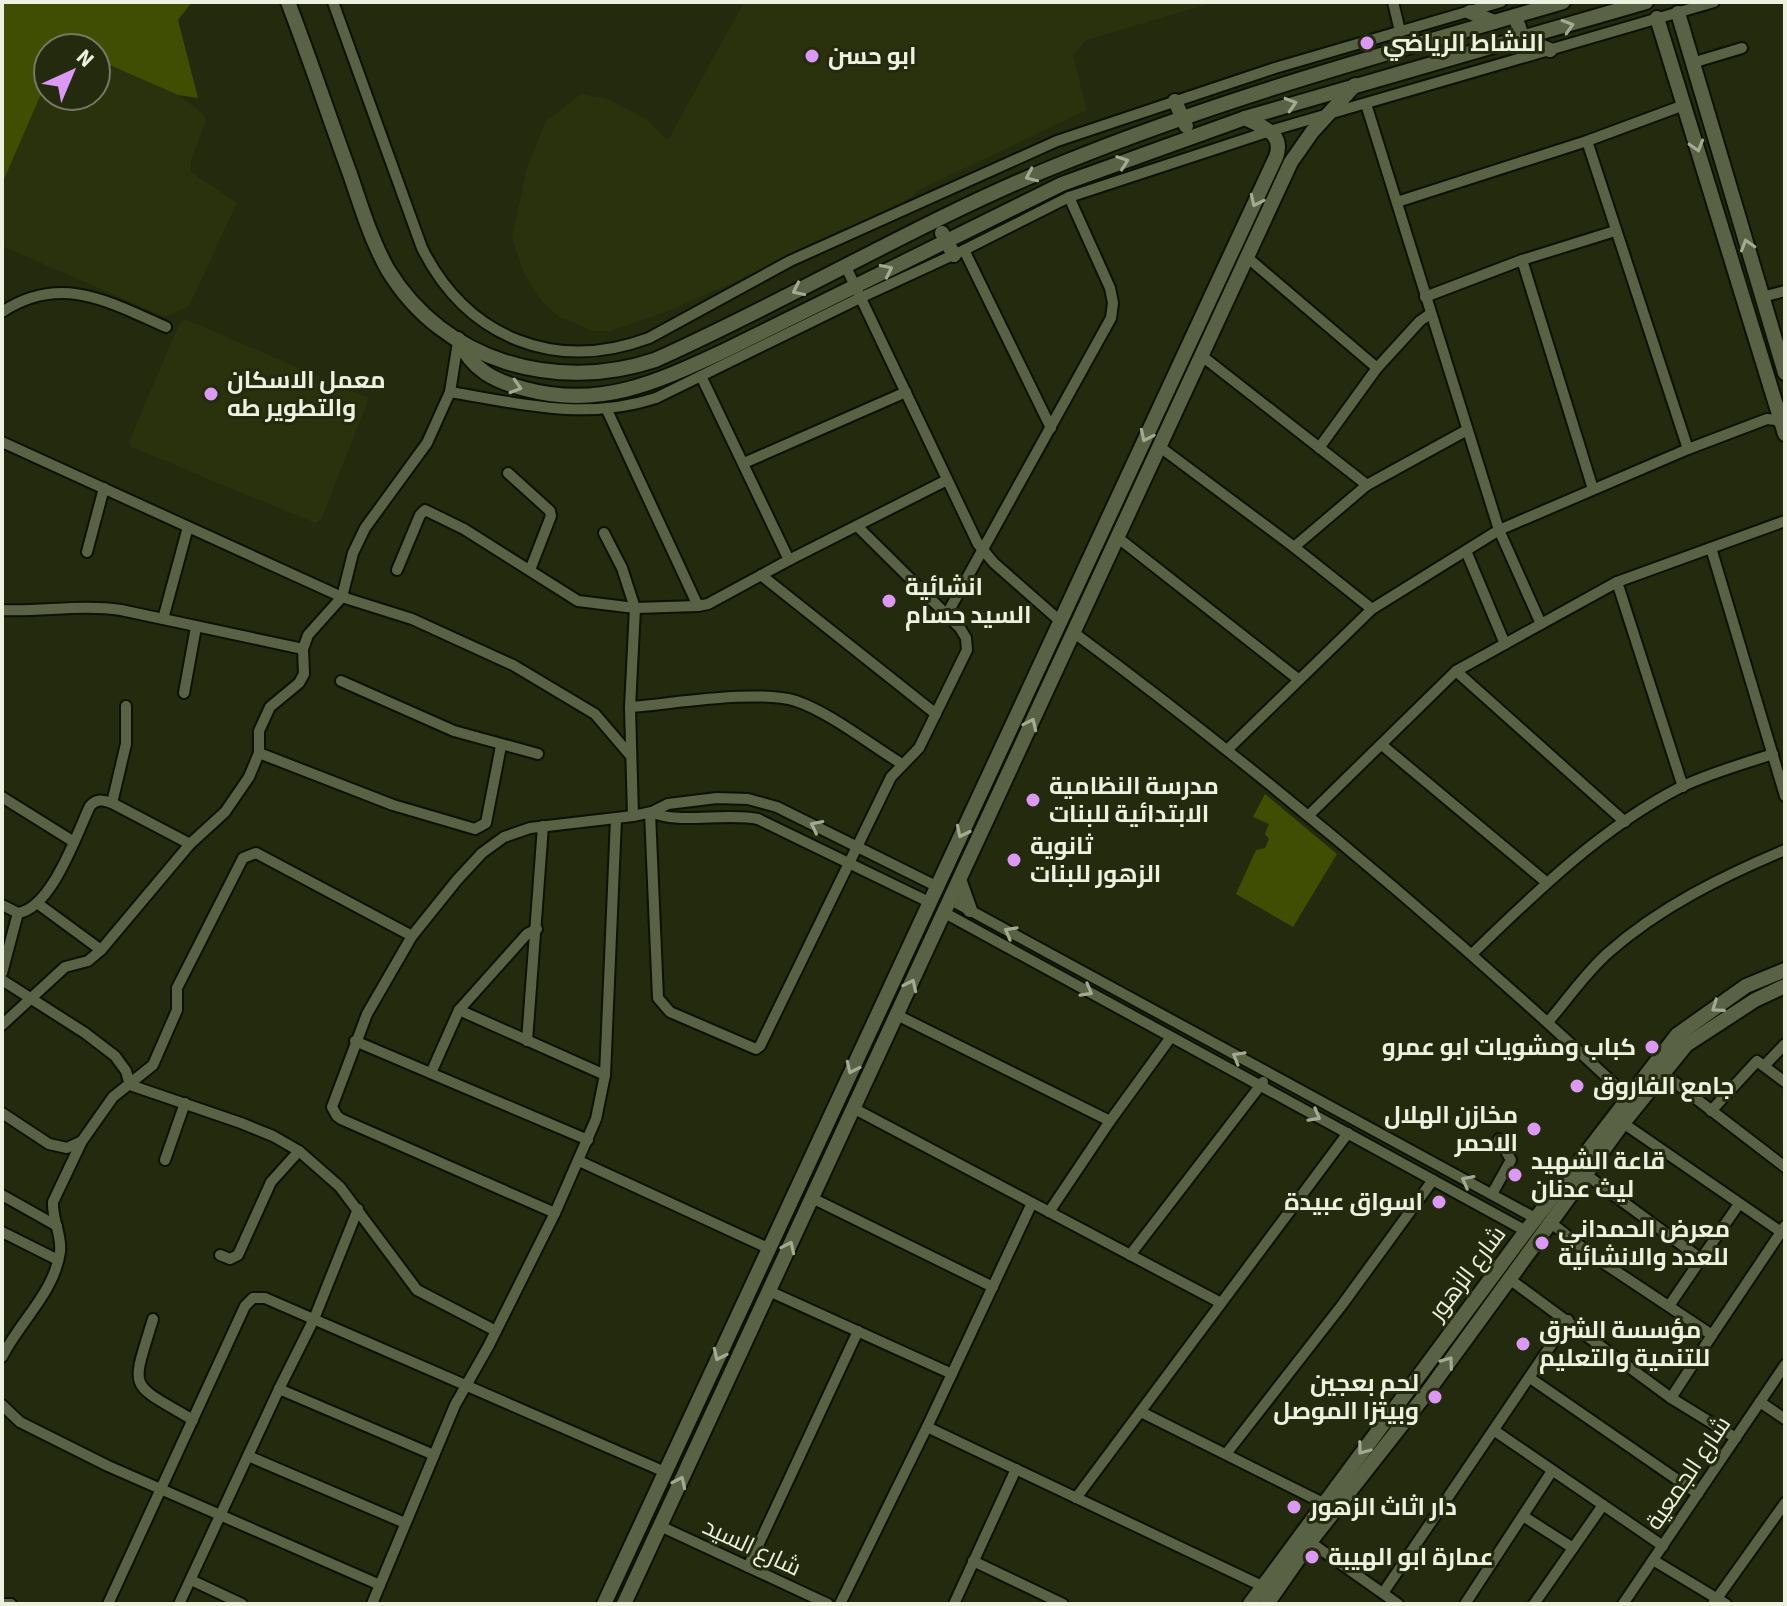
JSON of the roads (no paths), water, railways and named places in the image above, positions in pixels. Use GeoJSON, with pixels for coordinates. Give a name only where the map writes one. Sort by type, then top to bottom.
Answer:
{"type":"FeatureCollection","features":[{"type":"Feature","properties":{"kind":"main road"},"geometry":{"type":"LineString","coordinates":[[288,2],[375,245],[390,273],[432,321],[458,339],[516,365],[546,372],[578,374],[609,372],[640,365],[1063,162],[1368,58],[1563,2]]}},
{"type":"Feature","properties":{"kind":"main road"},"geometry":{"type":"LineString","coordinates":[[458,339],[468,357],[489,377],[533,392],[569,397],[599,396],[629,390],[724,357],[859,291],[946,241],[1062,184],[1245,118],[1646,2]]}},
{"type":"Feature","properties":{"kind":"main road"},"geometry":{"type":"LineString","coordinates":[[1470,12],[1494,22]]}},
{"type":"Feature","properties":{"kind":"main road"},"geometry":{"type":"LineString","coordinates":[[1678,13],[1785,373]]}},
{"type":"Feature","properties":{"kind":"main road"},"geometry":{"type":"LineString","coordinates":[[1515,16],[1523,39],[1550,50]]}},
{"type":"Feature","properties":{"kind":"main road"},"geometry":{"type":"LineString","coordinates":[[1657,18],[1784,428]]}},
{"type":"Feature","properties":{"kind":"main road"},"geometry":{"type":"LineString","coordinates":[[1368,58],[1373,80]]}},
{"type":"Feature","properties":{"kind":"main road"},"geometry":{"type":"LineString","coordinates":[[1678,87],[1698,81]]}},
{"type":"Feature","properties":{"kind":"main road"},"geometry":{"type":"LineString","coordinates":[[624,1604],[1297,152],[1355,85]]}},
{"type":"Feature","properties":{"kind":"main road"},"geometry":{"type":"LineString","coordinates":[[1175,101],[1190,137]]}},
{"type":"Feature","properties":{"kind":"main road"},"geometry":{"type":"LineString","coordinates":[[604,1604],[1279,150],[1276,136],[1245,118]]}},
{"type":"Feature","properties":{"kind":"main road"},"geometry":{"type":"LineString","coordinates":[[937,222],[946,241],[959,252]]}},
{"type":"Feature","properties":{"kind":"main road"},"geometry":{"type":"LineString","coordinates":[[1243,229],[1258,236]]}},
{"type":"Feature","properties":{"kind":"main road"},"geometry":{"type":"LineString","coordinates":[[712,332],[724,357]]}},
{"type":"Feature","properties":{"kind":"main road"},"geometry":{"type":"LineString","coordinates":[[996,762],[1010,769]]}},
{"type":"Feature","properties":{"kind":"main road"},"geometry":{"type":"LineString","coordinates":[[960,882],[970,910]]}},
{"type":"Feature","properties":{"kind":"main road","name":"شارع الزهور"},"geometry":{"type":"LineString","coordinates":[[1267,1604],[1310,1542],[1426,1394],[1508,1278],[1543,1220],[1627,1096],[1677,1035],[1746,986],[1785,970]]}},
{"type":"Feature","properties":{"kind":"main road"},"geometry":{"type":"LineString","coordinates":[[1746,986],[1755,1000]]}},
{"type":"Feature","properties":{"kind":"main road","name":"شارع الزهور"},"geometry":{"type":"LineString","coordinates":[[1250,1604],[1526,1231],[1543,1220],[1585,1174],[1686,1045],[1755,1000],[1785,986]]}},
{"type":"Feature","properties":{"kind":"main road"},"geometry":{"type":"LineString","coordinates":[[736,1318],[744,1326],[753,1326]]}},
{"type":"Feature","properties":{"kind":"main road"},"geometry":{"type":"LineString","coordinates":[[1412,1383],[1426,1394]]}},
{"type":"Feature","properties":{"kind":"street"},"geometry":{"type":"LineString","coordinates":[[333,2],[431,267],[456,300],[489,326],[527,344],[568,352],[609,350],[649,338],[790,261],[1057,141],[1175,101],[1501,2]]}},
{"type":"Feature","properties":{"kind":"street"},"geometry":{"type":"LineString","coordinates":[[1393,2],[1400,31]]}},
{"type":"Feature","properties":{"kind":"street"},"geometry":{"type":"LineString","coordinates":[[859,291],[959,252],[1069,197],[1270,131],[1714,2]]}},
{"type":"Feature","properties":{"kind":"street"},"geometry":{"type":"LineString","coordinates":[[1692,63],[1742,48]]}},
{"type":"Feature","properties":{"kind":"street"},"geometry":{"type":"LineString","coordinates":[[1366,104],[1499,530],[1541,624]]}},
{"type":"Feature","properties":{"kind":"street"},"geometry":{"type":"LineString","coordinates":[[1397,202],[1587,141],[1684,105]]}},
{"type":"Feature","properties":{"kind":"street"},"geometry":{"type":"LineString","coordinates":[[1587,141],[1688,449]]}},
{"type":"Feature","properties":{"kind":"street"},"geometry":{"type":"LineString","coordinates":[[947,614],[1111,318],[1113,303],[1110,288],[1069,197]]}},
{"type":"Feature","properties":{"kind":"street"},"geometry":{"type":"LineString","coordinates":[[1425,297],[1522,260],[1615,231]]}},
{"type":"Feature","properties":{"kind":"street"},"geometry":{"type":"LineString","coordinates":[[959,252],[1051,428]]}},
{"type":"Feature","properties":{"kind":"street"},"geometry":{"type":"LineString","coordinates":[[1248,258],[1377,368]]}},
{"type":"Feature","properties":{"kind":"street"},"geometry":{"type":"LineString","coordinates":[[1522,260],[1593,489]]}},
{"type":"Feature","properties":{"kind":"street"},"geometry":{"type":"LineString","coordinates":[[846,267],[983,551],[1060,621]]}},
{"type":"Feature","properties":{"kind":"street"},"geometry":{"type":"LineString","coordinates":[[1762,297],[1785,291]]}},
{"type":"Feature","properties":{"kind":"street"},"geometry":{"type":"LineString","coordinates":[[2,312],[28,296],[69,293],[97,299],[166,327]]}},
{"type":"Feature","properties":{"kind":"street"},"geometry":{"type":"LineString","coordinates":[[1319,448],[1377,368],[1430,314]]}},
{"type":"Feature","properties":{"kind":"street"},"geometry":{"type":"LineString","coordinates":[[1410,333],[1435,329]]}},
{"type":"Feature","properties":{"kind":"street"},"geometry":{"type":"LineString","coordinates":[[2,1025],[65,967],[88,961],[101,950],[190,844],[225,812],[249,777],[259,753],[259,731],[270,707],[299,683],[304,674],[303,649],[312,629],[342,597],[359,540],[424,449],[450,392],[458,339]]}},
{"type":"Feature","properties":{"kind":"street"},"geometry":{"type":"LineString","coordinates":[[1202,356],[1367,485]]}},
{"type":"Feature","properties":{"kind":"street"},"geometry":{"type":"LineString","coordinates":[[450,392],[561,410],[607,410],[656,398],[701,376],[724,357]]}},
{"type":"Feature","properties":{"kind":"street"},"geometry":{"type":"LineString","coordinates":[[701,376],[789,560]]}},
{"type":"Feature","properties":{"kind":"street"},"geometry":{"type":"LineString","coordinates":[[744,463],[906,392]]}},
{"type":"Feature","properties":{"kind":"street"},"geometry":{"type":"LineString","coordinates":[[607,410],[698,606]]}},
{"type":"Feature","properties":{"kind":"street"},"geometry":{"type":"LineString","coordinates":[[1228,749],[1372,609],[1499,530],[1688,449],[1767,419],[1776,420],[1784,428]]}},
{"type":"Feature","properties":{"kind":"street"},"geometry":{"type":"LineString","coordinates":[[1294,547],[1367,485],[1467,430]]}},
{"type":"Feature","properties":{"kind":"street"},"geometry":{"type":"LineString","coordinates":[[2,442],[342,597],[412,619],[513,665],[595,714],[630,755]]}},
{"type":"Feature","properties":{"kind":"street"},"geometry":{"type":"LineString","coordinates":[[1160,447],[1372,609]]}},
{"type":"Feature","properties":{"kind":"street"},"geometry":{"type":"LineString","coordinates":[[508,473],[550,511],[551,516],[530,570]]}},
{"type":"Feature","properties":{"kind":"street"},"geometry":{"type":"LineString","coordinates":[[397,570],[420,515],[425,510],[464,529],[578,601],[635,608],[698,606],[708,604],[947,480]]}},
{"type":"Feature","properties":{"kind":"street"},"geometry":{"type":"LineString","coordinates":[[87,552],[104,488]]}},
{"type":"Feature","properties":{"kind":"street"},"geometry":{"type":"LineString","coordinates":[[1309,815],[1456,671],[1617,582],[1785,521]]}},
{"type":"Feature","properties":{"kind":"street"},"geometry":{"type":"LineString","coordinates":[[651,812],[658,998],[670,1012],[753,1050],[760,1046],[891,777],[916,752],[967,650],[963,633],[947,614],[857,526]]}},
{"type":"Feature","properties":{"kind":"street"},"geometry":{"type":"LineString","coordinates":[[163,619],[188,527]]}},
{"type":"Feature","properties":{"kind":"street"},"geometry":{"type":"LineString","coordinates":[[604,533],[622,568],[635,608],[630,707],[633,816]]}},
{"type":"Feature","properties":{"kind":"street"},"geometry":{"type":"LineString","coordinates":[[1117,537],[1298,679]]}},
{"type":"Feature","properties":{"kind":"street"},"geometry":{"type":"LineString","coordinates":[[1711,548],[1785,796]]}},
{"type":"Feature","properties":{"kind":"street"},"geometry":{"type":"LineString","coordinates":[[1466,551],[1505,644]]}},
{"type":"Feature","properties":{"kind":"street"},"geometry":{"type":"LineString","coordinates":[[761,575],[936,714]]}},
{"type":"Feature","properties":{"kind":"street"},"geometry":{"type":"LineString","coordinates":[[1617,582],[1683,787]]}},
{"type":"Feature","properties":{"kind":"street"},"geometry":{"type":"LineString","coordinates":[[2,610],[101,607],[303,649]]}},
{"type":"Feature","properties":{"kind":"street"},"geometry":{"type":"LineString","coordinates":[[184,693],[196,627]]}},
{"type":"Feature","properties":{"kind":"street"},"geometry":{"type":"LineString","coordinates":[[1073,632],[1228,749],[1309,815],[1472,954],[1627,1096]]}},
{"type":"Feature","properties":{"kind":"street"},"geometry":{"type":"LineString","coordinates":[[1456,671],[1625,822]]}},
{"type":"Feature","properties":{"kind":"street"},"geometry":{"type":"LineString","coordinates":[[341,681],[432,722],[501,746],[538,754]]}},
{"type":"Feature","properties":{"kind":"street"},"geometry":{"type":"LineString","coordinates":[[630,707],[761,696],[786,699],[811,708],[902,764]]}},
{"type":"Feature","properties":{"kind":"street"},"geometry":{"type":"LineString","coordinates":[[112,803],[126,744],[126,706]]}},
{"type":"Feature","properties":{"kind":"street"},"geometry":{"type":"LineString","coordinates":[[1382,745],[1546,882]]}},
{"type":"Feature","properties":{"kind":"street"},"geometry":{"type":"LineString","coordinates":[[259,753],[393,805],[478,829],[486,823],[501,746]]}},
{"type":"Feature","properties":{"kind":"street"},"geometry":{"type":"LineString","coordinates":[[1472,954],[1546,882],[1625,822],[1683,787],[1773,754]]}},
{"type":"Feature","properties":{"kind":"street"},"geometry":{"type":"LineString","coordinates":[[2,797],[74,842]]}},
{"type":"Feature","properties":{"kind":"street"},"geometry":{"type":"LineString","coordinates":[[555,1213],[337,1116],[332,1107],[355,1041],[380,987],[412,936],[457,880],[492,844],[516,831],[633,816],[668,804],[717,798],[748,799],[777,807],[936,886]]}},
{"type":"Feature","properties":{"kind":"street"},"geometry":{"type":"LineString","coordinates":[[2,905],[18,913],[37,903],[52,884],[90,806],[100,799],[190,844]]}},
{"type":"Feature","properties":{"kind":"street"},"geometry":{"type":"LineString","coordinates":[[651,812],[666,817],[732,815],[758,819],[929,902]]}},
{"type":"Feature","properties":{"kind":"street"},"geometry":{"type":"LineString","coordinates":[[372,1604],[434,1455],[555,1213],[599,1108],[605,1075],[616,819]]}},
{"type":"Feature","properties":{"kind":"street"},"geometry":{"type":"LineString","coordinates":[[527,1041],[543,826]]}},
{"type":"Feature","properties":{"kind":"street"},"geometry":{"type":"LineString","coordinates":[[1548,1022],[1608,953],[1724,876],[1785,850]]}},
{"type":"Feature","properties":{"kind":"street"},"geometry":{"type":"LineString","coordinates":[[2,1357],[52,1281],[60,1243],[52,1211],[53,1202],[82,1141],[106,1104],[153,1065],[161,1051],[177,1010],[177,988],[243,858],[256,853],[412,936]]}},
{"type":"Feature","properties":{"kind":"street"},"geometry":{"type":"LineString","coordinates":[[37,903],[101,950]]}},
{"type":"Feature","properties":{"kind":"street"},"geometry":{"type":"LineString","coordinates":[[948,906],[970,910],[1543,1220],[1712,1335]]}},
{"type":"Feature","properties":{"kind":"street"},"geometry":{"type":"LineString","coordinates":[[948,906],[1171,1037],[1526,1231]]}},
{"type":"Feature","properties":{"kind":"street"},"geometry":{"type":"LineString","coordinates":[[2,973],[18,913]]}},
{"type":"Feature","properties":{"kind":"street"},"geometry":{"type":"LineString","coordinates":[[431,1073],[459,1010],[527,934],[537,929]]}},
{"type":"Feature","properties":{"kind":"street"},"geometry":{"type":"LineString","coordinates":[[2,980],[115,1056],[126,1071],[130,1085]]}},
{"type":"Feature","properties":{"kind":"street"},"geometry":{"type":"LineString","coordinates":[[459,1010],[605,1075]]}},
{"type":"Feature","properties":{"kind":"street"},"geometry":{"type":"LineString","coordinates":[[897,1015],[1110,1121]]}},
{"type":"Feature","properties":{"kind":"street"},"geometry":{"type":"LineString","coordinates":[[1049,1212],[1171,1037]]}},
{"type":"Feature","properties":{"kind":"street"},"geometry":{"type":"LineString","coordinates":[[355,1041],[588,1140]]}},
{"type":"Feature","properties":{"kind":"street"},"geometry":{"type":"LineString","coordinates":[[1764,1066],[1785,1044]]}},
{"type":"Feature","properties":{"kind":"street"},"geometry":{"type":"LineString","coordinates":[[1711,1111],[1757,1061],[1785,1082]]}},
{"type":"Feature","properties":{"kind":"street"},"geometry":{"type":"LineString","coordinates":[[1130,1255],[1269,1074]]}},
{"type":"Feature","properties":{"kind":"street"},"geometry":{"type":"LineString","coordinates":[[1664,1074],[1785,1167]]}},
{"type":"Feature","properties":{"kind":"street"},"geometry":{"type":"LineString","coordinates":[[130,1085],[273,1136],[299,1151],[330,1177],[358,1209],[417,1290],[496,1331]]}},
{"type":"Feature","properties":{"kind":"street"},"geometry":{"type":"LineString","coordinates":[[165,1160],[185,1103]]}},
{"type":"Feature","properties":{"kind":"street"},"geometry":{"type":"LineString","coordinates":[[853,1108],[1221,1303]]}},
{"type":"Feature","properties":{"kind":"street"},"geometry":{"type":"LineString","coordinates":[[2,1113],[49,1144],[67,1148],[82,1141]]}},
{"type":"Feature","properties":{"kind":"street"},"geometry":{"type":"LineString","coordinates":[[1623,1123],[1739,1204],[1783,1229],[1671,1398]]}},
{"type":"Feature","properties":{"kind":"street"},"geometry":{"type":"LineString","coordinates":[[1076,1498],[1348,1133]]}},
{"type":"Feature","properties":{"kind":"street"},"geometry":{"type":"LineString","coordinates":[[1492,1194],[1511,1160],[1499,1139]]}},
{"type":"Feature","properties":{"kind":"street"},"geometry":{"type":"LineString","coordinates":[[220,1255],[230,1259],[238,1255],[271,1182],[299,1151]]}},
{"type":"Feature","properties":{"kind":"street"},"geometry":{"type":"LineString","coordinates":[[579,1161],[768,1248]]}},
{"type":"Feature","properties":{"kind":"street"},"geometry":{"type":"LineString","coordinates":[[1585,1174],[1701,1259]]}},
{"type":"Feature","properties":{"kind":"street"},"geometry":{"type":"LineString","coordinates":[[1226,1454],[1342,1305],[1433,1180]]}},
{"type":"Feature","properties":{"kind":"street"},"geometry":{"type":"LineString","coordinates":[[2,1195],[57,1226]]}},
{"type":"Feature","properties":{"kind":"street"},"geometry":{"type":"LineString","coordinates":[[812,1198],[993,1287]]}},
{"type":"Feature","properties":{"kind":"street"},"geometry":{"type":"LineString","coordinates":[[840,1604],[1032,1203]]}},
{"type":"Feature","properties":{"kind":"street"},"geometry":{"type":"LineString","coordinates":[[1669,1306],[1739,1204]]}},
{"type":"Feature","properties":{"kind":"street"},"geometry":{"type":"LineString","coordinates":[[179,1604],[314,1319],[358,1209]]}},
{"type":"Feature","properties":{"kind":"street"},"geometry":{"type":"LineString","coordinates":[[2,1232],[58,1260]]}},
{"type":"Feature","properties":{"kind":"street"},"geometry":{"type":"LineString","coordinates":[[1508,1278],[1671,1398],[1736,1438]]}},
{"type":"Feature","properties":{"kind":"street"},"geometry":{"type":"LineString","coordinates":[[769,1291],[952,1374]]}},
{"type":"Feature","properties":{"kind":"street"},"geometry":{"type":"LineString","coordinates":[[108,1604],[248,1301],[259,1297],[665,1472]]}},
{"type":"Feature","properties":{"kind":"street"},"geometry":{"type":"LineString","coordinates":[[153,1319],[137,1373],[139,1385],[148,1394],[193,1420]]}},
{"type":"Feature","properties":{"kind":"street"},"geometry":{"type":"LineString","coordinates":[[1383,1593],[1568,1320]]}},
{"type":"Feature","properties":{"kind":"street"},"geometry":{"type":"LineString","coordinates":[[748,1567],[858,1331]]}},
{"type":"Feature","properties":{"kind":"street","name":"شارع الجمعية"},"geometry":{"type":"LineString","coordinates":[[1623,1604],[1785,1365]]}},
{"type":"Feature","properties":{"kind":"street"},"geometry":{"type":"LineString","coordinates":[[1530,1378],[1698,1494]]}},
{"type":"Feature","properties":{"kind":"street"},"geometry":{"type":"LineString","coordinates":[[279,1389],[434,1455]]}},
{"type":"Feature","properties":{"kind":"street"},"geometry":{"type":"LineString","coordinates":[[1760,1402],[1785,1419]]}},
{"type":"Feature","properties":{"kind":"street"},"geometry":{"type":"LineString","coordinates":[[2,1405],[20,1422],[159,1490],[380,1585]]}},
{"type":"Feature","properties":{"kind":"street"},"geometry":{"type":"LineString","coordinates":[[1141,1412],[1323,1503]]}},
{"type":"Feature","properties":{"kind":"street"},"geometry":{"type":"LineString","coordinates":[[927,1427],[1262,1586]]}},
{"type":"Feature","properties":{"kind":"street"},"geometry":{"type":"LineString","coordinates":[[1495,1431],[1663,1546]]}},
{"type":"Feature","properties":{"kind":"street"},"geometry":{"type":"LineString","coordinates":[[248,1456],[405,1523]]}},
{"type":"Feature","properties":{"kind":"street"},"geometry":{"type":"LineString","coordinates":[[954,1604],[1016,1469]]}},
{"type":"Feature","properties":{"kind":"street"},"geometry":{"type":"LineString","coordinates":[[1465,1604],[1552,1471]]}},
{"type":"Feature","properties":{"kind":"street"},"geometry":{"type":"LineString","coordinates":[[1653,1560],[1719,1602],[1781,1516],[1785,1503]]}},
{"type":"Feature","properties":{"kind":"street"},"geometry":{"type":"LineString","coordinates":[[1534,1604],[1603,1505]]}},
{"type":"Feature","properties":{"kind":"street"},"geometry":{"type":"LineString","coordinates":[[1523,1516],[1573,1548]]}},
{"type":"Feature","properties":{"kind":"street","name":"شارع السيد"},"geometry":{"type":"LineString","coordinates":[[660,1526],[828,1604]]}},
{"type":"Feature","properties":{"kind":"street"},"geometry":{"type":"LineString","coordinates":[[1310,1542],[1398,1604]]}},
{"type":"Feature","properties":{"kind":"street"},"geometry":{"type":"LineString","coordinates":[[973,1561],[1063,1604]]}},
{"type":"Feature","properties":{"kind":"street"},"geometry":{"type":"LineString","coordinates":[[191,1580],[242,1604]]}},
{"type":"Feature","properties":{"kind":"street"},"geometry":{"type":"LineString","coordinates":[[2,1604],[11,1604]]}},
{"type":"Feature","properties":{"kind":"place","name":"النشاط الرياضي"},"geometry":{"type":"Point","coordinates":[1367,43]}},
{"type":"Feature","properties":{"kind":"place","name":"ابو حسن"},"geometry":{"type":"Point","coordinates":[812,56]}},
{"type":"Feature","properties":{"kind":"place","name":"معمل الاسكان والتطوير طه"},"geometry":{"type":"Point","coordinates":[211,394]}},
{"type":"Feature","properties":{"kind":"place","name":"انشائية السيد حسام"},"geometry":{"type":"Point","coordinates":[889,601]}},
{"type":"Feature","properties":{"kind":"place","name":"مدرسة النظامية الابتدائية للبنات"},"geometry":{"type":"Point","coordinates":[1033,800]}},
{"type":"Feature","properties":{"kind":"place","name":"ثانوية الزهور للبنات"},"geometry":{"type":"Point","coordinates":[1014,860]}},
{"type":"Feature","properties":{"kind":"place","name":"كباب ومشويات ابو عمرو"},"geometry":{"type":"Point","coordinates":[1652,1047]}},
{"type":"Feature","properties":{"kind":"place","name":"جامع الفاروق"},"geometry":{"type":"Point","coordinates":[1577,1086]}},
{"type":"Feature","properties":{"kind":"place","name":"مخازن الهلال الاحمر"},"geometry":{"type":"Point","coordinates":[1534,1129]}},
{"type":"Feature","properties":{"kind":"place","name":"قاعة الشهيد ليث عدنان"},"geometry":{"type":"Point","coordinates":[1515,1175]}},
{"type":"Feature","properties":{"kind":"place","name":"اسواق عبيدة"},"geometry":{"type":"Point","coordinates":[1439,1202]}},
{"type":"Feature","properties":{"kind":"place","name":"معرض الحمداني للعدد والانشائية"},"geometry":{"type":"Point","coordinates":[1542,1243]}},
{"type":"Feature","properties":{"kind":"place","name":"مؤسسة الشرق للتنمية والتعليم"},"geometry":{"type":"Point","coordinates":[1523,1344]}},
{"type":"Feature","properties":{"kind":"place","name":"لحم بعجين وبيتزا الموصل"},"geometry":{"type":"Point","coordinates":[1435,1397]}},
{"type":"Feature","properties":{"kind":"place","name":"دار اثاث الزهور"},"geometry":{"type":"Point","coordinates":[1294,1507]}},
{"type":"Feature","properties":{"kind":"place","name":"عمارة ابو الهيبة"},"geometry":{"type":"Point","coordinates":[1312,1557]}}]}
